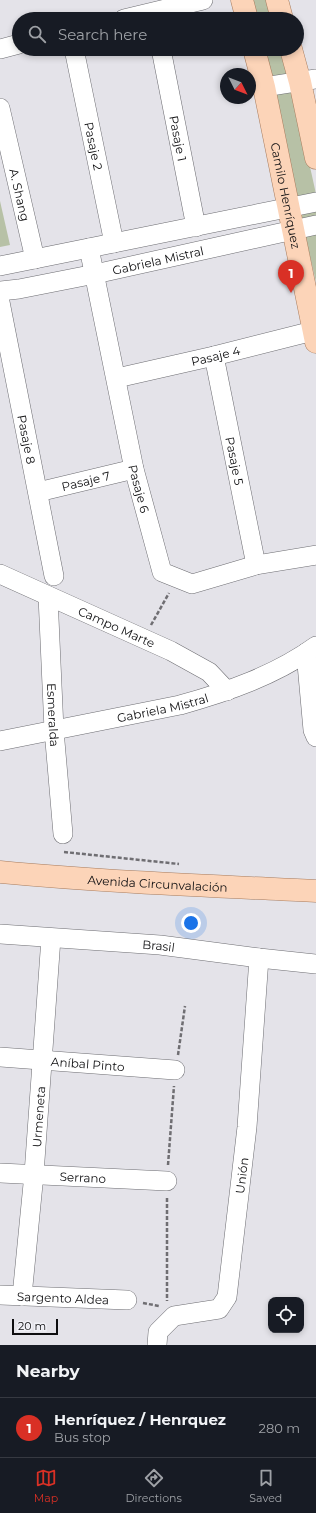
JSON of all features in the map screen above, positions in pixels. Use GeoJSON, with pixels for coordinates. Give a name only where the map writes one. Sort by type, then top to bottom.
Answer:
{"type":"FeatureCollection","features":[{"type":"Feature","properties":{"kind":"main road"},"geometry":{"type":"LineString","coordinates":[[242,0],[245,12]]}},
{"type":"Feature","properties":{"kind":"main road"},"geometry":{"type":"LineString","coordinates":[[277,0],[280,12]]}},
{"type":"Feature","properties":{"kind":"main road","name":"Camilo Henríquez"},"geometry":{"type":"LineString","coordinates":[[256,56],[264,87],[315,336]]}},
{"type":"Feature","properties":{"kind":"main road"},"geometry":{"type":"LineString","coordinates":[[295,56],[308,80],[316,158]]}},
{"type":"Feature","properties":{"kind":"main road","name":"Avenida Circunvalación"},"geometry":{"type":"LineString","coordinates":[[0,872],[65,878],[178,885],[316,891]]}},
{"type":"Feature","properties":{"kind":"street"},"geometry":{"type":"LineString","coordinates":[[164,12],[203,0]]}},
{"type":"Feature","properties":{"kind":"street"},"geometry":{"type":"LineString","coordinates":[[0,49],[12,46]]}},
{"type":"Feature","properties":{"kind":"street","name":"Pasaje 2"},"geometry":{"type":"LineString","coordinates":[[75,56],[114,243]]}},
{"type":"Feature","properties":{"kind":"street","name":"Pasaje 1"},"geometry":{"type":"LineString","coordinates":[[161,56],[196,227]]}},
{"type":"Feature","properties":{"kind":"street"},"geometry":{"type":"LineString","coordinates":[[264,87],[308,80]]}},
{"type":"Feature","properties":{"kind":"street","name":"A. Shang"},"geometry":{"type":"LineString","coordinates":[[0,108],[35,259]]}},
{"type":"Feature","properties":{"kind":"street","name":"Gabriela Mistral"},"geometry":{"type":"LineString","coordinates":[[0,266],[316,202]]}},
{"type":"Feature","properties":{"kind":"street","name":"Gabriela Mistral"},"geometry":{"type":"LineString","coordinates":[[0,291],[19,289],[95,274],[316,226]]}},
{"type":"Feature","properties":{"kind":"street","name":"Pasaje 6"},"geometry":{"type":"LineString","coordinates":[[89,248],[134,468],[162,572],[192,584],[256,565],[316,555]]}},
{"type":"Feature","properties":{"kind":"street","name":"Pasaje 8"},"geometry":{"type":"LineString","coordinates":[[0,302],[54,576]]}},
{"type":"Feature","properties":{"kind":"street","name":"Pasaje 4"},"geometry":{"type":"LineString","coordinates":[[116,378],[214,356],[315,336]]}},
{"type":"Feature","properties":{"kind":"street","name":"Pasaje 5"},"geometry":{"type":"LineString","coordinates":[[214,356],[256,565]]}},
{"type":"Feature","properties":{"kind":"street","name":"Pasaje 7"},"geometry":{"type":"LineString","coordinates":[[38,492],[134,468]]}},
{"type":"Feature","properties":{"kind":"street","name":"Campo Marte"},"geometry":{"type":"LineString","coordinates":[[0,574],[143,638],[205,669],[227,690]]}},
{"type":"Feature","properties":{"kind":"street","name":"Esmeralda"},"geometry":{"type":"LineString","coordinates":[[48,596],[54,730],[63,834]]}},
{"type":"Feature","properties":{"kind":"street"},"geometry":{"type":"LineString","coordinates":[[311,650],[313,730],[316,737]]}},
{"type":"Feature","properties":{"kind":"street","name":"Gabriela Mistral"},"geometry":{"type":"LineString","coordinates":[[0,740],[180,705],[261,678],[311,650]]}},
{"type":"Feature","properties":{"kind":"street","name":"Brasil"},"geometry":{"type":"LineString","coordinates":[[0,934],[160,945],[316,964]]}},
{"type":"Feature","properties":{"kind":"street","name":"Urmeneta"},"geometry":{"type":"LineString","coordinates":[[22,1296],[34,1174],[51,938]]}},
{"type":"Feature","properties":{"kind":"street","name":"Unión"},"geometry":{"type":"LineString","coordinates":[[171,1312],[219,1309],[226,1297],[247,1128],[259,958]]}},
{"type":"Feature","properties":{"kind":"street","name":"Aníbal Pinto"},"geometry":{"type":"LineString","coordinates":[[0,1057],[175,1070]]}},
{"type":"Feature","properties":{"kind":"street","name":"Serrano"},"geometry":{"type":"LineString","coordinates":[[0,1173],[167,1181]]}},
{"type":"Feature","properties":{"kind":"street","name":"Sargento Aldea"},"geometry":{"type":"LineString","coordinates":[[0,1295],[127,1300]]}},
{"type":"Feature","properties":{"kind":"street"},"geometry":{"type":"LineString","coordinates":[[157,1345],[158,1332],[171,1312]]}},
{"type":"Feature","properties":{"kind":"path"},"geometry":{"type":"LineString","coordinates":[[143,638],[178,579]]}},
{"type":"Feature","properties":{"kind":"path"},"geometry":{"type":"LineString","coordinates":[[127,1300],[171,1312],[166,1283],[167,1181],[175,1070],[185,1006]]}},
{"type":"Feature","properties":{"kind":"green space"},"geometry":{"type":"Polygon","coordinates":[[[246,0],[267,0],[270,12],[250,12],[246,0]]]}},
{"type":"Feature","properties":{"kind":"green space"},"geometry":{"type":"Polygon","coordinates":[[[263,56],[283,56],[292,85],[316,194],[316,282],[263,56]]]}},
{"type":"Feature","properties":{"kind":"green space"},"geometry":{"type":"Polygon","coordinates":[[[0,201],[10,245],[0,247],[0,201]]]}},
{"type":"Feature","properties":{"kind":"place","name":"Henríquez / Henrquez"},"geometry":{"type":"Point","coordinates":[291,293]}}]}
